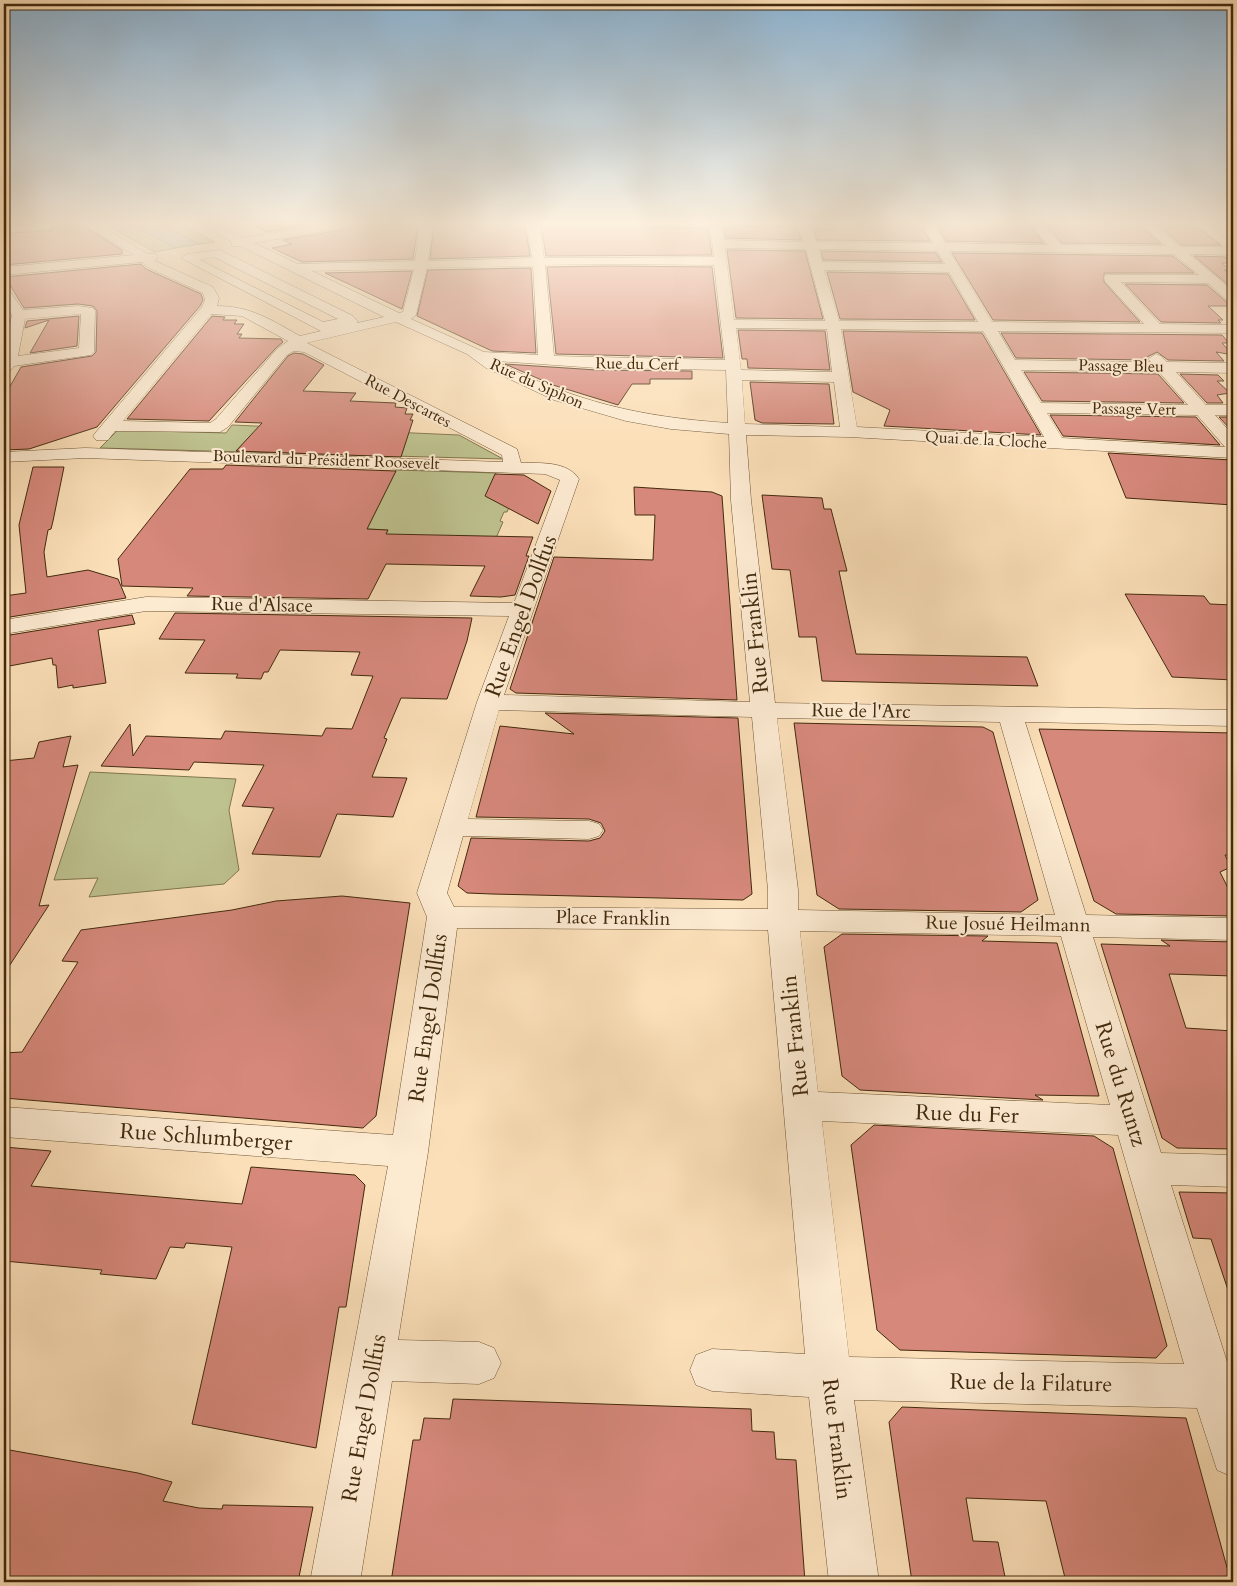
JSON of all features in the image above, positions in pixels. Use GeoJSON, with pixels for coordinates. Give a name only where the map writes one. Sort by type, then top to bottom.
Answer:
{"type":"FeatureCollection","features":[{"type":"Feature","properties":{"kind":"street"},"geometry":{"type":"LineString","coordinates":[[8,299],[18,315]]}},
{"type":"Feature","properties":{"kind":"street"},"geometry":{"type":"LineString","coordinates":[[85,453],[111,426],[212,304],[212,299]]}},
{"type":"Feature","properties":{"kind":"street"},"geometry":{"type":"LineString","coordinates":[[268,299],[321,327],[351,321],[348,319]]}},
{"type":"Feature","properties":{"kind":"street"},"geometry":{"type":"LineString","coordinates":[[308,299],[348,319],[385,317],[400,319],[409,315],[413,299]]}},
{"type":"Feature","properties":{"kind":"street"},"geometry":{"type":"LineString","coordinates":[[351,299],[385,317]]}},
{"type":"Feature","properties":{"kind":"street"},"geometry":{"type":"LineString","coordinates":[[541,299],[546,356],[542,360]]}},
{"type":"Feature","properties":{"kind":"street","name":"Rue Franklin"},"geometry":{"type":"LineString","coordinates":[[724,299],[733,370],[739,432],[741,483],[783,890],[783,920],[829,1377],[854,1582]]}},
{"type":"Feature","properties":{"kind":"street"},"geometry":{"type":"LineString","coordinates":[[826,299],[833,324],[849,432]]}},
{"type":"Feature","properties":{"kind":"street"},"geometry":{"type":"LineString","coordinates":[[971,299],[1056,444]]}},
{"type":"Feature","properties":{"kind":"street"},"geometry":{"type":"LineString","coordinates":[[1129,299],[1156,328]]}},
{"type":"Feature","properties":{"kind":"street"},"geometry":{"type":"LineString","coordinates":[[78,310],[88,311],[86,352],[81,355],[6,366],[9,340],[18,315],[78,310]]}},
{"type":"Feature","properties":{"kind":"street","name":"Rue Descartes"},"geometry":{"type":"LineString","coordinates":[[207,310],[235,310],[247,313],[295,343],[511,453],[512,467]]}},
{"type":"Feature","properties":{"kind":"street"},"geometry":{"type":"LineString","coordinates":[[295,343],[385,317]]}},
{"type":"Feature","properties":{"kind":"street","name":"Rue du Siphon"},"geometry":{"type":"LineString","coordinates":[[400,319],[472,351],[478,356],[560,397],[626,416],[671,424],[739,432]]}},
{"type":"Feature","properties":{"kind":"street"},"geometry":{"type":"LineString","coordinates":[[727,324],[1233,329]]}},
{"type":"Feature","properties":{"kind":"street"},"geometry":{"type":"LineString","coordinates":[[1130,328],[1200,410],[1233,445]]}},
{"type":"Feature","properties":{"kind":"street","name":"Boulevard du Président Roosevelt"},"geometry":{"type":"LineString","coordinates":[[111,426],[214,428],[222,423],[282,352],[295,343]]}},
{"type":"Feature","properties":{"kind":"street","name":"Rue du Cerf"},"geometry":{"type":"LineString","coordinates":[[478,356],[842,377]]}},
{"type":"Feature","properties":{"kind":"street","name":"Passage Bleu"},"geometry":{"type":"LineString","coordinates":[[1010,365],[1233,368]]}},
{"type":"Feature","properties":{"kind":"street","name":"Passage Vert"},"geometry":{"type":"LineString","coordinates":[[1035,408],[1233,410]]}},
{"type":"Feature","properties":{"kind":"street","name":"Quai de la Cloche"},"geometry":{"type":"LineString","coordinates":[[739,432],[849,432],[1233,453]]}},
{"type":"Feature","properties":{"kind":"street","name":"Boulevard du Président Roosevelt"},"geometry":{"type":"LineString","coordinates":[[4,457],[85,453],[512,467],[545,469],[566,474]]}},
{"type":"Feature","properties":{"kind":"street","name":"Rue Engel Dollfus"},"geometry":{"type":"LineString","coordinates":[[335,1582],[409,1152],[443,917],[432,893],[489,702],[569,486],[570,479],[566,474]]}},
{"type":"Feature","properties":{"kind":"street","name":"Rue d'Alsace"},"geometry":{"type":"LineString","coordinates":[[4,627],[146,604],[522,610]]}},
{"type":"Feature","properties":{"kind":"street","name":"Rue de l'Arc"},"geometry":{"type":"LineString","coordinates":[[489,702],[764,710],[1233,718]]}},
{"type":"Feature","properties":{"kind":"street","name":"Rue du Runtz"},"geometry":{"type":"LineString","coordinates":[[1010,714],[1132,1121],[1223,1387],[1233,1454]]}},
{"type":"Feature","properties":{"kind":"street"},"geometry":{"type":"LineString","coordinates":[[451,827],[589,830]]}},
{"type":"Feature","properties":{"kind":"street","name":"Place Franklin"},"geometry":{"type":"LineString","coordinates":[[443,917],[783,920]]}},
{"type":"Feature","properties":{"kind":"street","name":"Rue Josué Heilmann"},"geometry":{"type":"LineString","coordinates":[[783,920],[1233,929]]}},
{"type":"Feature","properties":{"kind":"street","name":"Rue du Fer"},"geometry":{"type":"LineString","coordinates":[[802,1106],[1132,1121]]}},
{"type":"Feature","properties":{"kind":"street","name":"Rue Schlumberger"},"geometry":{"type":"LineString","coordinates":[[4,1122],[409,1152]]}},
{"type":"Feature","properties":{"kind":"street"},"geometry":{"type":"LineString","coordinates":[[1148,1168],[1233,1171]]}},
{"type":"Feature","properties":{"kind":"street"},"geometry":{"type":"LineString","coordinates":[[374,1360],[479,1363]]}},
{"type":"Feature","properties":{"kind":"street"},"geometry":{"type":"LineString","coordinates":[[712,1370],[829,1377]]}},
{"type":"Feature","properties":{"kind":"street","name":"Rue de la Filature"},"geometry":{"type":"LineString","coordinates":[[829,1377],[1223,1387]]}},
{"type":"Feature","properties":{"kind":"green space"},"geometry":{"type":"Polygon","coordinates":[[[232,425],[459,435],[503,459],[100,448],[118,430],[226,433],[232,425]]]}},
{"type":"Feature","properties":{"kind":"green space"},"geometry":{"type":"Polygon","coordinates":[[[396,470],[496,473],[487,497],[513,498],[507,512],[504,512],[500,521],[503,522],[496,538],[378,549],[388,530],[367,529],[396,470]]]}},
{"type":"Feature","properties":{"kind":"green space"},"geometry":{"type":"Polygon","coordinates":[[[90,772],[236,779],[229,810],[239,870],[224,884],[89,897],[98,878],[54,880],[90,772]]]}},
{"type":"Feature","properties":{"kind":"building"},"geometry":{"type":"Polygon","coordinates":[[[18,299],[203,300],[200,306],[97,427],[29,449],[4,450],[4,397],[21,367],[92,356],[96,352],[97,311],[93,306],[78,304],[24,308],[18,299]]]}},
{"type":"Feature","properties":{"kind":"building"},"geometry":{"type":"Polygon","coordinates":[[[381,299],[405,299],[402,309],[381,299]]]}},
{"type":"Feature","properties":{"kind":"building"},"geometry":{"type":"Polygon","coordinates":[[[421,299],[533,299],[536,353],[492,351],[417,316],[421,299]]]}},
{"type":"Feature","properties":{"kind":"building"},"geometry":{"type":"Polygon","coordinates":[[[550,299],[716,299],[723,358],[556,354],[550,299]]]}},
{"type":"Feature","properties":{"kind":"building"},"geometry":{"type":"Polygon","coordinates":[[[733,299],[818,299],[823,319],[736,318],[733,299]]]}},
{"type":"Feature","properties":{"kind":"building"},"geometry":{"type":"Polygon","coordinates":[[[834,299],[963,299],[975,320],[840,319],[834,299]]]}},
{"type":"Feature","properties":{"kind":"building"},"geometry":{"type":"Polygon","coordinates":[[[980,299],[1119,299],[1140,322],[993,320],[980,299]]]}},
{"type":"Feature","properties":{"kind":"building"},"geometry":{"type":"Polygon","coordinates":[[[1139,299],[1223,299],[1231,306],[1208,306],[1223,320],[1218,320],[1221,323],[1161,322],[1139,299]]]}},
{"type":"Feature","properties":{"kind":"building"},"geometry":{"type":"Polygon","coordinates":[[[79,316],[77,346],[30,353],[49,320],[25,328],[27,321],[79,316]]]}},
{"type":"Feature","properties":{"kind":"building"},"geometry":{"type":"Polygon","coordinates":[[[212,316],[225,317],[223,320],[237,320],[234,324],[244,324],[237,334],[242,334],[239,338],[281,339],[283,342],[209,421],[127,419],[212,316]]]}},
{"type":"Feature","properties":{"kind":"building"},"geometry":{"type":"Polygon","coordinates":[[[738,330],[825,331],[830,370],[748,368],[747,359],[742,359],[738,330]]]}},
{"type":"Feature","properties":{"kind":"building"},"geometry":{"type":"Polygon","coordinates":[[[843,331],[982,333],[1041,435],[884,426],[890,410],[853,392],[843,331]]]}},
{"type":"Feature","properties":{"kind":"building"},"geometry":{"type":"Polygon","coordinates":[[[1001,333],[1222,335],[1229,343],[1222,343],[1233,355],[1216,352],[1224,361],[1168,360],[1157,352],[1147,357],[1147,360],[1016,358],[1001,333]]]}},
{"type":"Feature","properties":{"kind":"building"},"geometry":{"type":"Polygon","coordinates":[[[294,353],[303,354],[324,365],[303,391],[356,393],[350,401],[396,403],[395,407],[407,408],[405,414],[413,414],[410,420],[413,420],[401,457],[236,451],[262,423],[235,422],[288,356],[294,353]]]}},
{"type":"Feature","properties":{"kind":"building"},"geometry":{"type":"Polygon","coordinates":[[[505,364],[597,370],[692,371],[692,379],[650,379],[650,384],[632,384],[618,405],[553,385],[505,364]]]}},
{"type":"Feature","properties":{"kind":"building"},"geometry":{"type":"Polygon","coordinates":[[[1024,372],[1158,374],[1184,403],[1042,401],[1024,372]]]}},
{"type":"Feature","properties":{"kind":"building"},"geometry":{"type":"Polygon","coordinates":[[[1180,374],[1218,375],[1224,381],[1217,381],[1230,393],[1217,395],[1223,403],[1207,403],[1180,374]]]}},
{"type":"Feature","properties":{"kind":"building"},"geometry":{"type":"Polygon","coordinates":[[[750,382],[829,384],[834,424],[762,423],[755,420],[750,382]]]}},
{"type":"Feature","properties":{"kind":"building"},"geometry":{"type":"Polygon","coordinates":[[[1050,415],[1196,417],[1220,445],[1063,436],[1050,415]]]}},
{"type":"Feature","properties":{"kind":"building"},"geometry":{"type":"Polygon","coordinates":[[[1219,417],[1233,417],[1233,432],[1219,417]]]}},
{"type":"Feature","properties":{"kind":"building"},"geometry":{"type":"Polygon","coordinates":[[[1108,453],[1232,460],[1233,505],[1126,498],[1108,453]]]}},
{"type":"Feature","properties":{"kind":"building"},"geometry":{"type":"Polygon","coordinates":[[[226,465],[396,471],[367,529],[388,530],[386,534],[533,537],[526,556],[529,556],[515,595],[501,597],[470,596],[485,566],[386,564],[368,599],[187,596],[193,588],[122,586],[118,559],[190,469],[223,469],[226,465]]]}},
{"type":"Feature","properties":{"kind":"building"},"geometry":{"type":"Polygon","coordinates":[[[33,467],[64,467],[53,521],[51,529],[48,530],[44,552],[47,577],[88,570],[118,579],[126,598],[4,618],[4,596],[26,593],[19,525],[33,467]]]}},
{"type":"Feature","properties":{"kind":"building"},"geometry":{"type":"Polygon","coordinates":[[[495,474],[524,475],[551,491],[538,524],[485,496],[495,474]]]}},
{"type":"Feature","properties":{"kind":"building"},"geometry":{"type":"Polygon","coordinates":[[[634,487],[712,492],[722,496],[737,700],[516,693],[510,689],[554,557],[653,560],[655,515],[635,515],[634,487]]]}},
{"type":"Feature","properties":{"kind":"building"},"geometry":{"type":"Polygon","coordinates":[[[762,495],[822,498],[824,509],[831,509],[847,571],[839,571],[856,654],[1027,657],[1038,686],[822,681],[816,637],[799,637],[790,570],[772,569],[762,495]]]}},
{"type":"Feature","properties":{"kind":"building"},"geometry":{"type":"Polygon","coordinates":[[[1125,594],[1204,596],[1210,604],[1233,605],[1233,680],[1172,677],[1125,594]]]}},
{"type":"Feature","properties":{"kind":"building"},"geometry":{"type":"Polygon","coordinates":[[[175,613],[472,618],[467,641],[447,699],[401,698],[384,738],[387,739],[372,777],[407,778],[393,817],[337,814],[320,857],[252,854],[274,808],[242,806],[264,765],[194,762],[189,770],[101,766],[130,724],[133,756],[146,736],[221,739],[225,731],[322,736],[326,728],[352,729],[373,676],[351,675],[360,652],[280,650],[268,672],[264,672],[261,679],[236,678],[238,674],[185,673],[205,640],[159,639],[175,613]]]}},
{"type":"Feature","properties":{"kind":"building"},"geometry":{"type":"Polygon","coordinates":[[[132,615],[135,624],[98,630],[106,683],[73,688],[73,685],[58,688],[56,665],[53,665],[52,658],[4,667],[4,636],[132,615]]]}},
{"type":"Feature","properties":{"kind":"building"},"geometry":{"type":"Polygon","coordinates":[[[545,713],[738,718],[752,894],[743,900],[492,894],[467,893],[458,886],[471,838],[589,841],[600,838],[605,831],[601,823],[589,819],[476,817],[500,726],[574,734],[545,713]]]}},
{"type":"Feature","properties":{"kind":"building"},"geometry":{"type":"Polygon","coordinates":[[[794,723],[983,727],[993,732],[1038,900],[1021,912],[839,909],[817,895],[794,723]]]}},
{"type":"Feature","properties":{"kind":"building"},"geometry":{"type":"Polygon","coordinates":[[[1039,729],[1233,733],[1233,855],[1225,855],[1231,867],[1220,872],[1233,898],[1233,916],[1116,914],[1094,901],[1039,729]]]}},
{"type":"Feature","properties":{"kind":"building"},"geometry":{"type":"Polygon","coordinates":[[[71,736],[63,767],[78,765],[39,906],[49,905],[4,974],[4,761],[34,758],[39,742],[71,736]]]}},
{"type":"Feature","properties":{"kind":"building"},"geometry":{"type":"Polygon","coordinates":[[[342,896],[410,903],[376,1116],[363,1128],[4,1098],[4,1053],[22,1052],[78,962],[62,961],[81,930],[232,910],[276,901],[342,896]]]}},
{"type":"Feature","properties":{"kind":"building"},"geometry":{"type":"Polygon","coordinates":[[[842,934],[988,936],[982,941],[1057,943],[1099,1096],[1035,1095],[1043,1100],[860,1090],[842,1076],[824,947],[842,934]]]}},
{"type":"Feature","properties":{"kind":"building"},"geometry":{"type":"Polygon","coordinates":[[[1161,940],[1233,942],[1233,976],[1169,974],[1186,1028],[1233,1031],[1233,1149],[1177,1148],[1162,1138],[1101,944],[1170,946],[1161,940]]]}},
{"type":"Feature","properties":{"kind":"building"},"geometry":{"type":"Polygon","coordinates":[[[874,1125],[1094,1136],[1113,1148],[1167,1346],[1156,1358],[900,1350],[877,1330],[851,1145],[874,1125]]]}},
{"type":"Feature","properties":{"kind":"building"},"geometry":{"type":"Polygon","coordinates":[[[4,1147],[51,1151],[31,1186],[242,1204],[251,1167],[355,1175],[365,1185],[346,1307],[339,1307],[316,1448],[192,1424],[232,1247],[186,1243],[184,1248],[170,1247],[156,1279],[100,1274],[102,1270],[4,1261],[4,1147]]]}},
{"type":"Feature","properties":{"kind":"building"},"geometry":{"type":"Polygon","coordinates":[[[1179,1192],[1233,1193],[1233,1293],[1229,1293],[1211,1239],[1193,1238],[1179,1192]]]}},
{"type":"Feature","properties":{"kind":"building"},"geometry":{"type":"Polygon","coordinates":[[[453,1399],[751,1409],[752,1431],[774,1432],[776,1459],[796,1460],[805,1582],[391,1582],[413,1440],[420,1440],[424,1418],[450,1419],[453,1399]]]}},
{"type":"Feature","properties":{"kind":"building"},"geometry":{"type":"Polygon","coordinates":[[[902,1407],[1186,1418],[1231,1582],[1066,1582],[1046,1501],[966,1498],[973,1541],[998,1542],[1006,1582],[912,1582],[889,1422],[902,1407]]]}},
{"type":"Feature","properties":{"kind":"building"},"geometry":{"type":"Polygon","coordinates":[[[4,1449],[138,1473],[172,1482],[163,1501],[199,1508],[222,1509],[223,1505],[313,1507],[298,1582],[4,1582],[4,1449]]]}}]}
